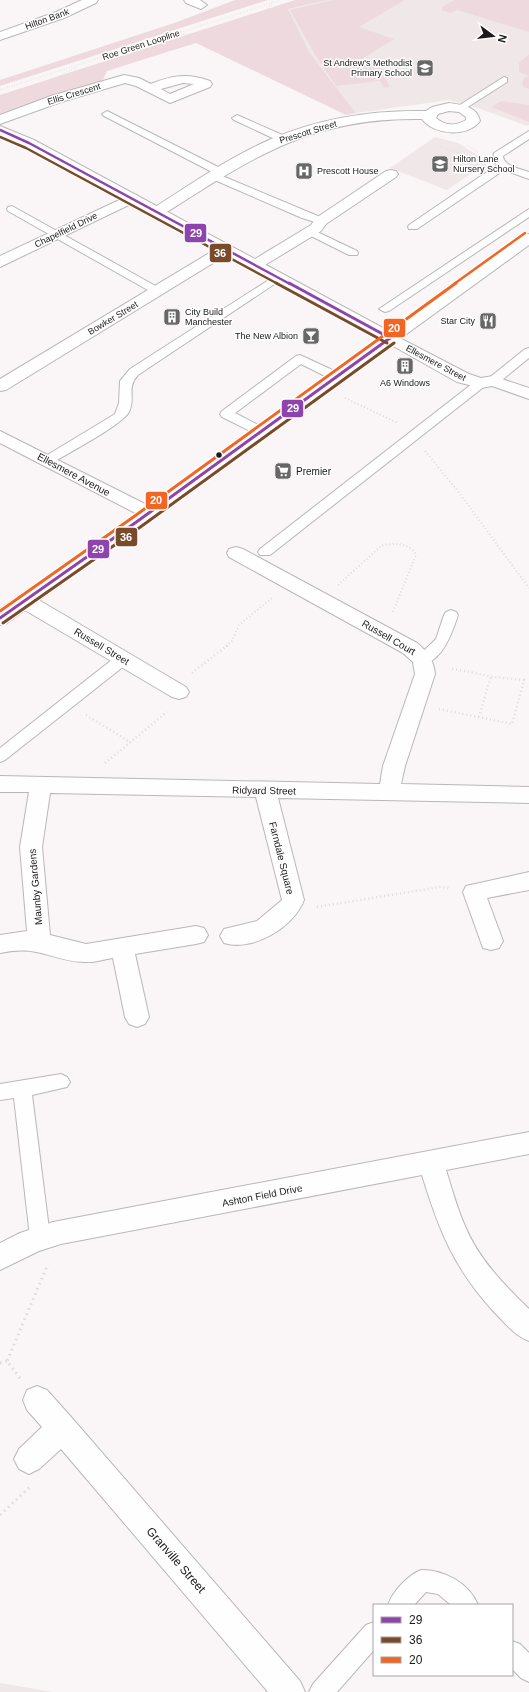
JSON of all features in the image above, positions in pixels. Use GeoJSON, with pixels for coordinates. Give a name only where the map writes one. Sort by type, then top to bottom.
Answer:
{"type":"FeatureCollection","features":[{"type":"Feature","properties":{"kind":"street","name":"Hilton Bank"},"geometry":{"type":"LineString","coordinates":[[2,33],[60,15],[92,0]]}},
{"type":"Feature","properties":{"kind":"street"},"geometry":{"type":"LineString","coordinates":[[190,0],[201,5]]}},
{"type":"Feature","properties":{"kind":"street","name":"Ellis Crescent"},"geometry":{"type":"LineString","coordinates":[[0,120],[56,99],[124,79],[132,80],[149,89]]}},
{"type":"Feature","properties":{"kind":"street","name":"Prescott Street"},"geometry":{"type":"LineString","coordinates":[[157,212],[253,152],[283,139],[355,119],[395,114],[429,115],[431,112],[442,108],[460,108]]}},
{"type":"Feature","properties":{"kind":"street"},"geometry":{"type":"LineString","coordinates":[[429,115],[431,122],[442,127],[464,127],[474,118],[469,111],[460,108]]}},
{"type":"Feature","properties":{"kind":"street","name":"Ellesmere Street"},"geometry":{"type":"LineString","coordinates":[[0,130],[29,143],[132,198],[463,378],[487,382],[529,394]]}},
{"type":"Feature","properties":{"kind":"street"},"geometry":{"type":"LineString","coordinates":[[255,265],[316,226],[391,174]]}},
{"type":"Feature","properties":{"kind":"street","name":"Chapelfield Drive"},"geometry":{"type":"LineString","coordinates":[[0,262],[132,198]]}},
{"type":"Feature","properties":{"kind":"street"},"geometry":{"type":"LineString","coordinates":[[0,618],[262,432],[529,238]]}},
{"type":"Feature","properties":{"kind":"street","name":"Bowker Street"},"geometry":{"type":"LineString","coordinates":[[0,386],[226,249]]}},
{"type":"Feature","properties":{"kind":"street","name":"Ellesmere Avenue"},"geometry":{"type":"LineString","coordinates":[[0,436],[149,513]]}},
{"type":"Feature","properties":{"kind":"street","name":"Russell Court"},"geometry":{"type":"LineString","coordinates":[[251,556],[291,583],[410,648],[423,661],[425,674],[394,766],[389,793]]}},
{"type":"Feature","properties":{"kind":"street","name":"Russell Street"},"geometry":{"type":"LineString","coordinates":[[25,601],[176,690]]}},
{"type":"Feature","properties":{"kind":"street","name":"Ridyard Street"},"geometry":{"type":"LineString","coordinates":[[0,784],[529,796]]}},
{"type":"Feature","properties":{"kind":"street","name":"Maunby Gardens"},"geometry":{"type":"LineString","coordinates":[[40,942],[31,847],[41,785]]}},
{"type":"Feature","properties":{"kind":"street","name":"Farndale Square"},"geometry":{"type":"LineString","coordinates":[[232,936],[252,933],[266,928],[291,905],[293,900],[265,790]]}},
{"type":"Feature","properties":{"kind":"street"},"geometry":{"type":"LineString","coordinates":[[491,941],[474,892],[529,881]]}},
{"type":"Feature","properties":{"kind":"street"},"geometry":{"type":"LineString","coordinates":[[0,944],[24,940],[40,942],[73,952],[86,953],[196,935]]}},
{"type":"Feature","properties":{"kind":"street"},"geometry":{"type":"LineString","coordinates":[[122,948],[137,1017]]}},
{"type":"Feature","properties":{"kind":"street","name":"Ashton Field Drive"},"geometry":{"type":"LineString","coordinates":[[0,1257],[51,1234],[431,1163],[529,1143]]}},
{"type":"Feature","properties":{"kind":"street"},"geometry":{"type":"LineString","coordinates":[[431,1163],[452,1228],[469,1259],[491,1289],[529,1328]]}},
{"type":"Feature","properties":{"kind":"street","name":"Granville Street"},"geometry":{"type":"LineString","coordinates":[[37,1400],[289,1692]]}},
{"type":"Feature","properties":{"kind":"street"},"geometry":{"type":"LineString","coordinates":[[29,1459],[62,1428]]}},
{"type":"Feature","properties":{"kind":"lane"},"geometry":{"type":"LineString","coordinates":[[460,108],[504,80]]}},
{"type":"Feature","properties":{"kind":"lane"},"geometry":{"type":"LineString","coordinates":[[107,114],[217,174],[306,216],[316,226],[353,253]]}},
{"type":"Feature","properties":{"kind":"lane"},"geometry":{"type":"LineString","coordinates":[[237,118],[283,139]]}},
{"type":"Feature","properties":{"kind":"lane"},"geometry":{"type":"LineString","coordinates":[[529,134],[498,155],[498,160],[502,166],[529,176]]}},
{"type":"Feature","properties":{"kind":"lane"},"geometry":{"type":"LineString","coordinates":[[413,227],[502,166]]}},
{"type":"Feature","properties":{"kind":"lane"},"geometry":{"type":"LineString","coordinates":[[12,209],[157,291]]}},
{"type":"Feature","properties":{"kind":"lane"},"geometry":{"type":"LineString","coordinates":[[385,309],[529,212]]}},
{"type":"Feature","properties":{"kind":"lane"},"geometry":{"type":"LineString","coordinates":[[48,460],[120,416],[124,411],[126,401],[126,381],[134,372],[278,277]]}},
{"type":"Feature","properties":{"kind":"lane"},"geometry":{"type":"LineString","coordinates":[[251,556],[529,352]]}},
{"type":"Feature","properties":{"kind":"lane"},"geometry":{"type":"LineString","coordinates":[[262,432],[226,414],[300,359],[337,377]]}},
{"type":"Feature","properties":{"kind":"lane"},"geometry":{"type":"LineString","coordinates":[[423,661],[442,643],[451,615]]}},
{"type":"Feature","properties":{"kind":"lane"},"geometry":{"type":"LineString","coordinates":[[0,756],[123,659]]}},
{"type":"Feature","properties":{"kind":"lane"},"geometry":{"type":"LineString","coordinates":[[0,1092],[61,1082]]}},
{"type":"Feature","properties":{"kind":"lane"},"geometry":{"type":"LineString","coordinates":[[22,1088],[51,1234]]}},
{"type":"Feature","properties":{"kind":"lane"},"geometry":{"type":"LineString","coordinates":[[400,1604],[421,1581],[434,1581],[449,1586],[466,1604]]}},
{"type":"Feature","properties":{"kind":"lane"},"geometry":{"type":"LineString","coordinates":[[320,1692],[373,1634]]}},
{"type":"Feature","properties":{"kind":"lane"},"geometry":{"type":"LineString","coordinates":[[513,1653],[529,1670]]}},
{"type":"Feature","properties":{"kind":"path","name":"Roe Green Loopline"},"geometry":{"type":"LineString","coordinates":[[0,90],[281,0]]}},
{"type":"Feature","properties":{"kind":"path"},"geometry":{"type":"LineString","coordinates":[[255,45],[254,34],[257,24],[274,2]]}},
{"type":"Feature","properties":{"kind":"path"},"geometry":{"type":"LineString","coordinates":[[174,34],[207,35],[255,45],[278,60],[355,119]]}},
{"type":"Feature","properties":{"kind":"path"},"geometry":{"type":"LineString","coordinates":[[433,146],[502,166]]}},
{"type":"Feature","properties":{"kind":"path"},"geometry":{"type":"LineString","coordinates":[[323,387],[413,436],[457,490],[529,588]]}},
{"type":"Feature","properties":{"kind":"path"},"geometry":{"type":"LineString","coordinates":[[321,600],[381,546],[396,544],[408,546],[413,549],[416,555],[414,562],[390,618],[379,631]]}},
{"type":"Feature","properties":{"kind":"path"},"geometry":{"type":"LineString","coordinates":[[98,786],[102,767],[108,760],[186,696],[176,690],[232,641],[239,625],[291,583]]}},
{"type":"Feature","properties":{"kind":"path"},"geometry":{"type":"LineString","coordinates":[[415,704],[512,724],[524,680],[491,676],[423,661]]}},
{"type":"Feature","properties":{"kind":"path"},"geometry":{"type":"LineString","coordinates":[[479,717],[491,676]]}},
{"type":"Feature","properties":{"kind":"path"},"geometry":{"type":"LineString","coordinates":[[67,703],[130,742]]}},
{"type":"Feature","properties":{"kind":"path"},"geometry":{"type":"LineString","coordinates":[[291,905],[308,909],[440,886],[474,892]]}},
{"type":"Feature","properties":{"kind":"path"},"geometry":{"type":"LineString","coordinates":[[7,1361],[51,1234]]}},
{"type":"Feature","properties":{"kind":"path"},"geometry":{"type":"LineString","coordinates":[[0,1363],[7,1361]]}},
{"type":"Feature","properties":{"kind":"path"},"geometry":{"type":"LineString","coordinates":[[7,1361],[37,1400]]}},
{"type":"Feature","properties":{"kind":"path"},"geometry":{"type":"LineString","coordinates":[[0,1515],[30,1486],[29,1459]]}},
{"type":"Feature","properties":{"kind":"shaded area"},"geometry":{"type":"Polygon","coordinates":[[[235,0],[268,0],[0,86],[0,80],[177,22],[235,0]]]}},
{"type":"Feature","properties":{"kind":"shaded area"},"geometry":{"type":"Polygon","coordinates":[[[295,0],[328,0],[288,9],[310,53],[356,113],[346,115],[196,43],[107,71],[103,80],[0,116],[0,95],[295,0]]]}},
{"type":"Feature","properties":{"kind":"shaded area","name":"St Andrew's Methodist Primary School"},"geometry":{"type":"Polygon","coordinates":[[[328,0],[529,0],[529,125],[527,126],[469,105],[449,100],[356,113],[310,53],[288,9],[328,0]]]}},
{"type":"Feature","properties":{"kind":"shaded area"},"geometry":{"type":"Polygon","coordinates":[[[333,0],[405,0],[359,27],[394,39],[360,60],[385,70],[380,74],[386,79],[390,87],[384,88],[380,81],[336,86],[314,53],[290,10],[333,0]]]}},
{"type":"Feature","properties":{"kind":"shaded area"},"geometry":{"type":"Polygon","coordinates":[[[454,0],[529,0],[529,32],[457,10],[450,13],[442,10],[442,7],[454,0]]]}},
{"type":"Feature","properties":{"kind":"shaded area"},"geometry":{"type":"Polygon","coordinates":[[[529,54],[529,76],[519,72],[519,63],[529,54]]]}},
{"type":"Feature","properties":{"kind":"shaded area"},"geometry":{"type":"Polygon","coordinates":[[[529,76],[529,89],[523,87],[522,83],[524,78],[529,76]]]}},
{"type":"Feature","properties":{"kind":"shaded area"},"geometry":{"type":"Polygon","coordinates":[[[501,101],[529,105],[529,122],[491,107],[501,101]]]}},
{"type":"Feature","properties":{"kind":"shaded area","name":"Hilton Lane Nursery School"},"geometry":{"type":"Polygon","coordinates":[[[435,137],[458,143],[482,158],[490,161],[447,190],[390,168],[435,137]]]}},
{"type":"Feature","properties":{"kind":"shaded area"},"geometry":{"type":"Polygon","coordinates":[[[0,1683],[53,1692],[0,1692],[0,1683]]]}},
{"type":"Feature","properties":{"kind":"transit line","name":"29"},"geometry":{"type":"LineString","coordinates":[[0,130],[29,143],[390,338]]}},
{"type":"Feature","properties":{"kind":"transit line","name":"36"},"geometry":{"type":"LineString","coordinates":[[0,137],[26,148],[387,343]]}},
{"type":"Feature","properties":{"kind":"transit line","name":"20"},"geometry":{"type":"LineString","coordinates":[[0,611],[132,518],[525,233]]}},
{"type":"Feature","properties":{"kind":"transit line","name":"29"},"geometry":{"type":"LineString","coordinates":[[0,618],[135,523],[390,338]]}},
{"type":"Feature","properties":{"kind":"transit line","name":"36"},"geometry":{"type":"LineString","coordinates":[[3,623],[139,528],[394,343]]}},
{"type":"Feature","properties":{"kind":"place","name":"St Andrew's Methodist Primary School"},"geometry":{"type":"Point","coordinates":[425,68]}},
{"type":"Feature","properties":{"kind":"place","name":"Hilton Lane Nursery School"},"geometry":{"type":"Point","coordinates":[440,164]}},
{"type":"Feature","properties":{"kind":"place","name":"Prescott House"},"geometry":{"type":"Point","coordinates":[304,171]}},
{"type":"Feature","properties":{"kind":"place","name":"City Build Manchester"},"geometry":{"type":"Point","coordinates":[172,317]}},
{"type":"Feature","properties":{"kind":"place","name":"Star City"},"geometry":{"type":"Point","coordinates":[488,321]}},
{"type":"Feature","properties":{"kind":"place","name":"The New Albion"},"geometry":{"type":"Point","coordinates":[311,336]}},
{"type":"Feature","properties":{"kind":"place","name":"A6 Windows"},"geometry":{"type":"Point","coordinates":[405,366]}},
{"type":"Feature","properties":{"kind":"place","name":"Premier"},"geometry":{"type":"Point","coordinates":[283,471]}}]}
